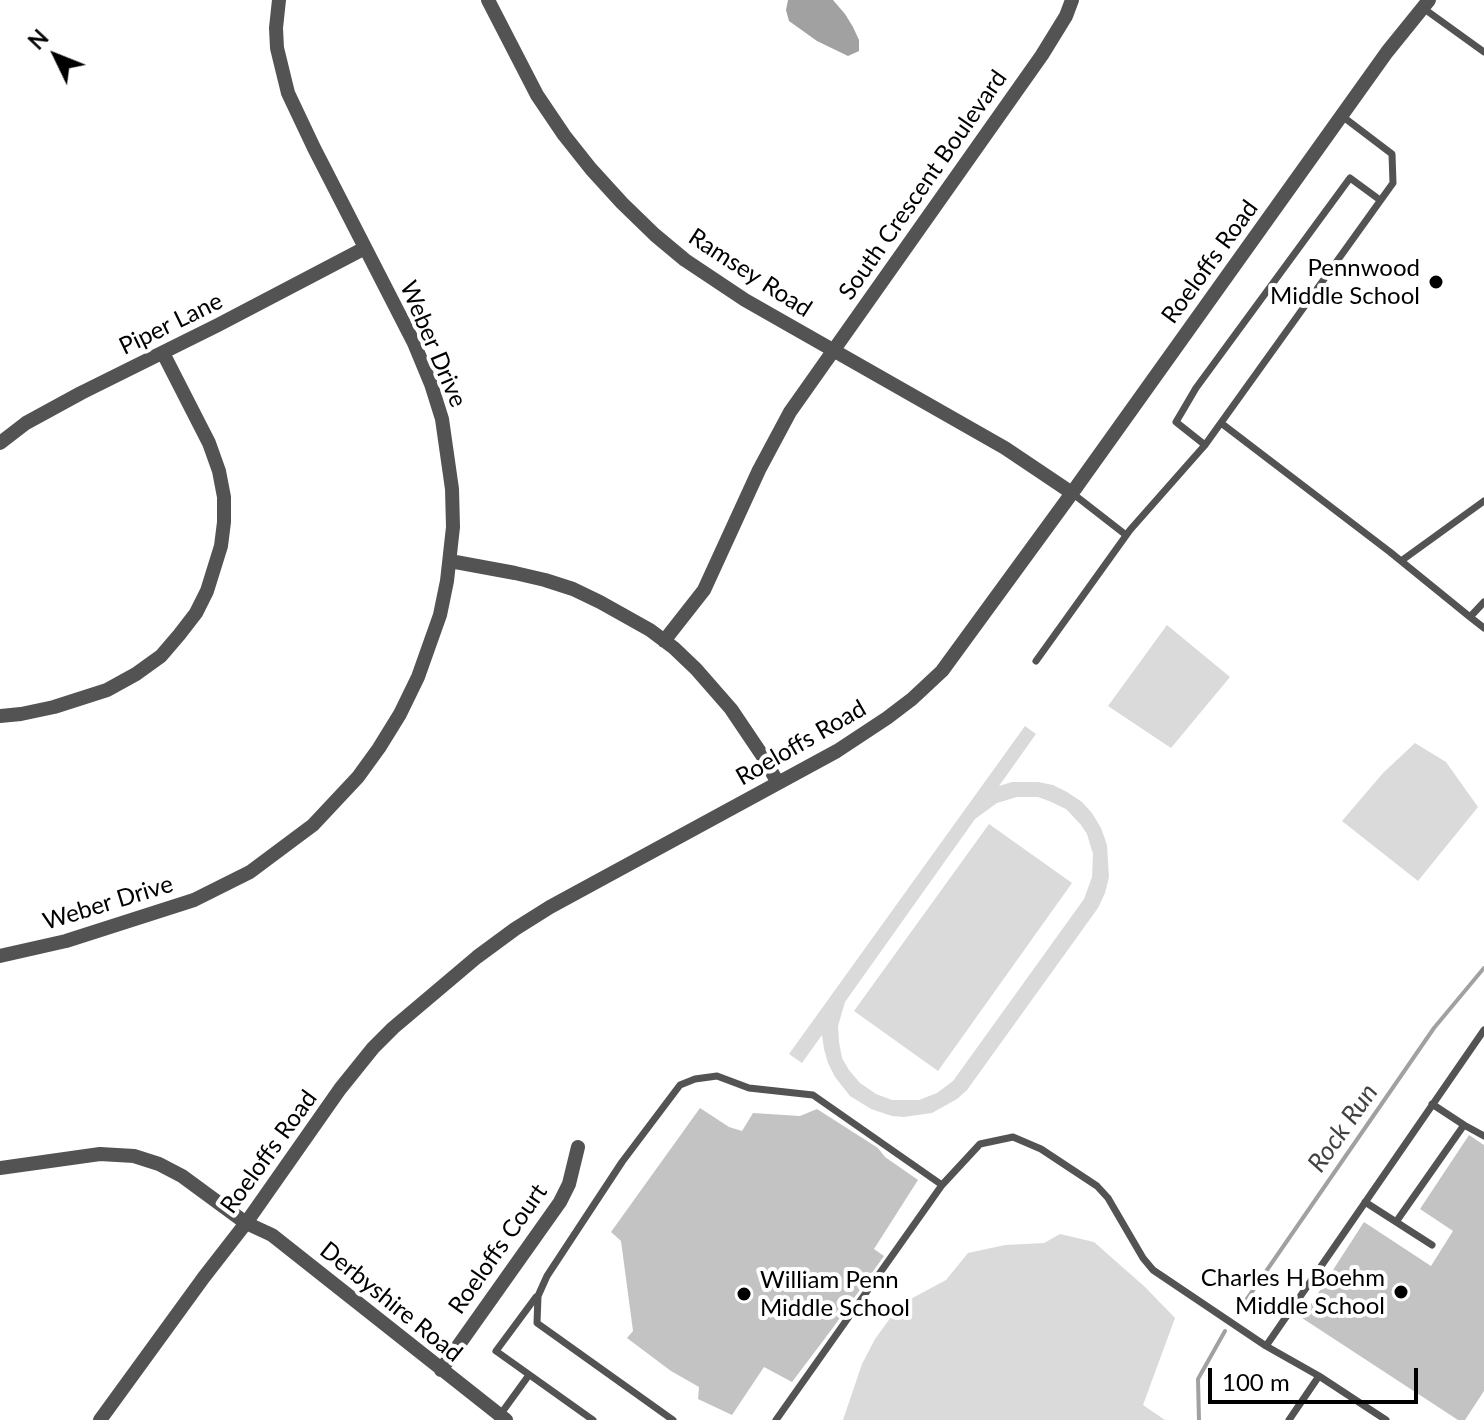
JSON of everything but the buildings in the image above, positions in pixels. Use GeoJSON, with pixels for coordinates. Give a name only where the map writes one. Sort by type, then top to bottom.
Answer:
{"type":"FeatureCollection","features":[{"type":"Feature","properties":{"kind":"street","name":"Weber Drive"},"geometry":{"type":"LineString","coordinates":[[0,956],[80,937],[194,900],[250,872],[313,825],[358,777],[400,714],[434,635],[445,592],[453,527],[452,489],[442,419],[414,343],[288,93],[277,48],[279,0]]}},
{"type":"Feature","properties":{"kind":"street","name":"Ramsey Road"},"geometry":{"type":"LineString","coordinates":[[488,0],[537,95],[591,169],[655,235],[685,260],[745,300],[1005,448],[1072,493]]}},
{"type":"Feature","properties":{"kind":"street","name":"South Crescent Boulevard"},"geometry":{"type":"LineString","coordinates":[[664,641],[704,590],[773,441],[790,412],[1042,55],[1072,0]]}},
{"type":"Feature","properties":{"kind":"street","name":"Roeloffs Road"},"geometry":{"type":"LineString","coordinates":[[100,1420],[246,1223],[340,1089],[393,1028],[515,929],[862,735],[912,699],[942,671],[1387,52],[1426,4]]}},
{"type":"Feature","properties":{"kind":"street","name":"Piper Lane"},"geometry":{"type":"LineString","coordinates":[[0,443],[26,423],[81,393],[365,248]]}},
{"type":"Feature","properties":{"kind":"street"},"geometry":{"type":"LineString","coordinates":[[0,716],[54,707],[107,690],[136,674],[161,656],[179,635],[196,613],[207,591],[221,546],[224,497],[209,443],[163,353]]}},
{"type":"Feature","properties":{"kind":"street"},"geometry":{"type":"LineString","coordinates":[[450,561],[530,576],[573,589],[650,630],[696,669],[731,709],[778,783]]}},
{"type":"Feature","properties":{"kind":"street","name":"Roeloffs Court"},"geometry":{"type":"LineString","coordinates":[[441,1370],[560,1202],[569,1184],[578,1147]]}},
{"type":"Feature","properties":{"kind":"street"},"geometry":{"type":"LineString","coordinates":[[0,1168],[100,1154],[134,1156],[174,1172],[246,1223]]}},
{"type":"Feature","properties":{"kind":"street","name":"Derbyshire Road"},"geometry":{"type":"LineString","coordinates":[[246,1223],[272,1235],[503,1418]]}},
{"type":"Feature","properties":{"kind":"lane"},"geometry":{"type":"LineString","coordinates":[[1426,4],[1484,52]]}},
{"type":"Feature","properties":{"kind":"lane"},"geometry":{"type":"LineString","coordinates":[[1036,661],[1126,535],[1205,445],[1393,183],[1392,154],[1342,116]]}},
{"type":"Feature","properties":{"kind":"lane"},"geometry":{"type":"LineString","coordinates":[[1205,445],[1176,422],[1196,388],[1350,178],[1380,200]]}},
{"type":"Feature","properties":{"kind":"lane"},"geometry":{"type":"LineString","coordinates":[[1221,423],[1484,628]]}},
{"type":"Feature","properties":{"kind":"lane"},"geometry":{"type":"LineString","coordinates":[[1072,493],[1126,535]]}},
{"type":"Feature","properties":{"kind":"lane"},"geometry":{"type":"LineString","coordinates":[[1401,561],[1484,501]]}},
{"type":"Feature","properties":{"kind":"lane"},"geometry":{"type":"LineString","coordinates":[[1475,508],[1484,513]]}},
{"type":"Feature","properties":{"kind":"lane"},"geometry":{"type":"LineString","coordinates":[[1470,617],[1484,602]]}},
{"type":"Feature","properties":{"kind":"lane"},"geometry":{"type":"LineString","coordinates":[[1266,1346],[1484,1030]]}},
{"type":"Feature","properties":{"kind":"lane"},"geometry":{"type":"LineString","coordinates":[[593,1420],[496,1351],[538,1296],[547,1276],[622,1162],[680,1085],[717,1076],[749,1088],[813,1095],[942,1185]]}},
{"type":"Feature","properties":{"kind":"lane"},"geometry":{"type":"LineString","coordinates":[[1432,1104],[1484,1136]]}},
{"type":"Feature","properties":{"kind":"lane"},"geometry":{"type":"LineString","coordinates":[[1396,1222],[1464,1125]]}},
{"type":"Feature","properties":{"kind":"lane"},"geometry":{"type":"LineString","coordinates":[[776,1420],[942,1185],[980,1144],[1013,1137],[1041,1149],[1097,1186],[1108,1198],[1153,1270],[1266,1346],[1386,1420]]}},
{"type":"Feature","properties":{"kind":"lane"},"geometry":{"type":"LineString","coordinates":[[1365,1202],[1432,1245]]}},
{"type":"Feature","properties":{"kind":"lane"},"geometry":{"type":"LineString","coordinates":[[538,1296],[537,1323],[673,1420]]}},
{"type":"Feature","properties":{"kind":"lane"},"geometry":{"type":"LineString","coordinates":[[503,1418],[529,1375]]}},
{"type":"Feature","properties":{"kind":"lane"},"geometry":{"type":"LineString","coordinates":[[1291,1419],[1319,1376]]}},
{"type":"Feature","properties":{"kind":"shaded area"},"geometry":{"type":"Polygon","coordinates":[[[788,0],[833,0],[853,27],[859,40],[859,51],[848,56],[817,41],[789,21],[786,10],[788,0]]]}},
{"type":"Feature","properties":{"kind":"shaded area"},"geometry":{"type":"Polygon","coordinates":[[[1167,625],[1230,677],[1171,748],[1108,706],[1167,625]]]}},
{"type":"Feature","properties":{"kind":"shaded area"},"geometry":{"type":"Polygon","coordinates":[[[1025,726],[1036,734],[999,786],[1012,782],[1038,782],[1053,785],[1082,802],[1101,828],[1107,845],[1109,877],[1098,908],[967,1090],[932,1113],[892,1116],[871,1109],[850,1096],[828,1063],[822,1035],[802,1063],[789,1054],[1025,726]],[[1017,797],[997,803],[975,819],[845,1002],[838,1026],[842,1058],[860,1083],[876,1094],[892,1100],[919,1100],[937,1093],[953,1081],[1084,899],[1092,877],[1093,854],[1087,834],[1066,809],[1038,797],[1017,797]]]}},
{"type":"Feature","properties":{"kind":"shaded area"},"geometry":{"type":"Polygon","coordinates":[[[1415,743],[1446,762],[1478,807],[1418,881],[1342,821],[1383,773],[1415,743]]]}},
{"type":"Feature","properties":{"kind":"shaded area"},"geometry":{"type":"Polygon","coordinates":[[[989,824],[1072,883],[938,1071],[854,1011],[989,824]]]}},
{"type":"Feature","properties":{"kind":"shaded area"},"geometry":{"type":"Polygon","coordinates":[[[1060,1234],[1094,1242],[1175,1318],[1143,1405],[1165,1420],[843,1420],[862,1364],[875,1339],[905,1302],[946,1280],[968,1253],[1005,1245],[1044,1243],[1060,1234]]]}},
{"type":"Feature","properties":{"kind":"waterway","name":"Rock Run"},"geometry":{"type":"LineString","coordinates":[[1238,1312],[1434,1028],[1484,968]]}},
{"type":"Feature","properties":{"kind":"waterway","name":"Rock Run"},"geometry":{"type":"LineString","coordinates":[[1199,1420],[1198,1379],[1225,1331]]}},
{"type":"Feature","properties":{"kind":"place","name":"Pennwood Middle School"},"geometry":{"type":"Point","coordinates":[1436,282]}},
{"type":"Feature","properties":{"kind":"place","name":"Charles H Boehm Middle School"},"geometry":{"type":"Point","coordinates":[1401,1292]}},
{"type":"Feature","properties":{"kind":"place","name":"William Penn Middle School"},"geometry":{"type":"Point","coordinates":[744,1294]}}]}
